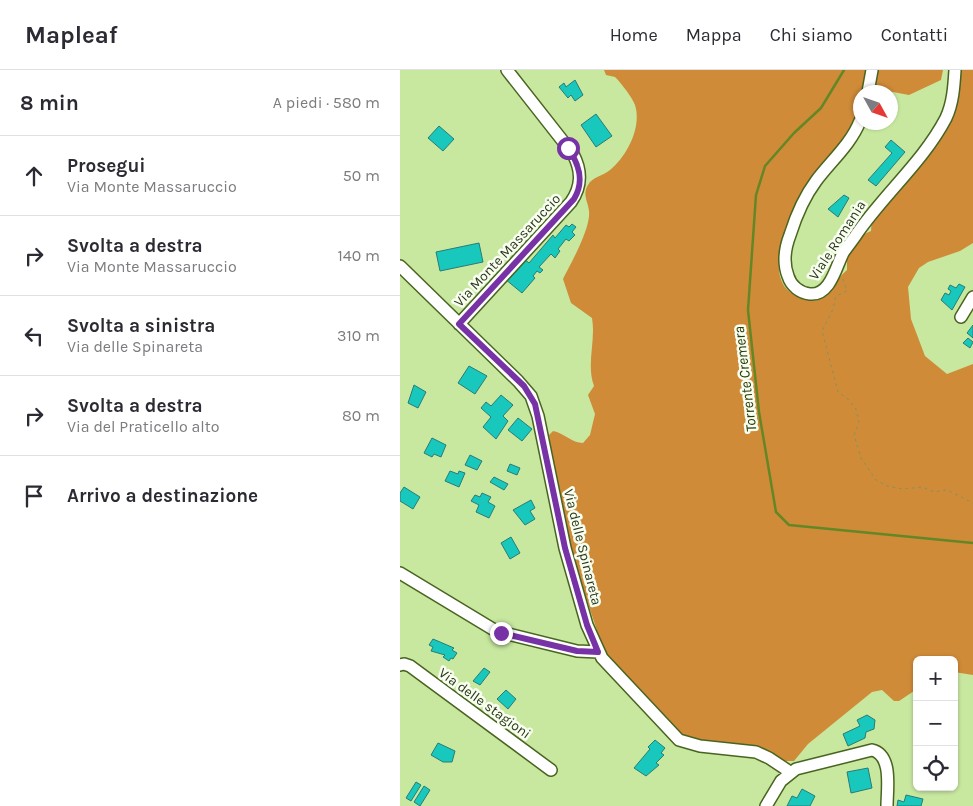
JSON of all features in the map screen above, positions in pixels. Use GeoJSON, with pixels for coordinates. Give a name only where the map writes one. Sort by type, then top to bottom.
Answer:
{"type":"FeatureCollection","features":[{"type":"Feature","properties":{"kind":"street","name":"Via Monte Massaruccio"},"geometry":{"type":"LineString","coordinates":[[459,324],[572,202],[579,186],[579,171],[573,154],[507,70]]}},
{"type":"Feature","properties":{"kind":"street"},"geometry":{"type":"LineString","coordinates":[[869,85],[872,70]]}},
{"type":"Feature","properties":{"kind":"street","name":"Viale Romania"},"geometry":{"type":"LineString","coordinates":[[855,130],[849,142],[808,193],[795,221],[786,249],[785,266],[789,280],[796,289],[807,294],[816,294],[823,291],[838,267],[843,254],[868,217],[919,157],[943,124],[952,102],[955,70]]}},
{"type":"Feature","properties":{"kind":"street","name":"Via delle Spinareta"},"geometry":{"type":"LineString","coordinates":[[400,266],[524,386],[535,404],[565,548],[587,625],[598,652],[610,668],[677,739],[696,745],[756,752],[790,772]]}},
{"type":"Feature","properties":{"kind":"street"},"geometry":{"type":"LineString","coordinates":[[961,317],[973,297]]}},
{"type":"Feature","properties":{"kind":"street"},"geometry":{"type":"LineString","coordinates":[[400,573],[496,631],[558,647],[598,652]]}},
{"type":"Feature","properties":{"kind":"street","name":"Via delle stagioni"},"geometry":{"type":"LineString","coordinates":[[400,665],[410,666],[551,770]]}},
{"type":"Feature","properties":{"kind":"street"},"geometry":{"type":"LineString","coordinates":[[766,806],[790,772],[802,766],[868,750],[877,751],[882,755],[886,763],[887,806]]}},
{"type":"Feature","properties":{"kind":"path"},"geometry":{"type":"LineString","coordinates":[[838,267],[847,290],[836,296],[834,309],[822,331],[838,392],[848,399],[856,409],[859,423],[854,435],[862,458],[876,480],[887,486],[910,490],[922,487],[934,492],[947,490],[973,503]]}},
{"type":"Feature","properties":{"kind":"shaded area"},"geometry":{"type":"Polygon","coordinates":[[[604,70],[943,70],[941,80],[909,95],[898,93],[898,85],[853,85],[853,125],[795,213],[787,228],[780,252],[779,271],[784,286],[796,296],[811,300],[821,297],[847,270],[847,254],[862,235],[871,231],[872,216],[934,144],[959,70],[973,70],[973,243],[960,251],[928,262],[919,268],[908,287],[911,319],[925,356],[947,374],[973,364],[973,675],[958,673],[958,656],[913,656],[913,692],[899,701],[894,701],[882,690],[872,692],[808,744],[794,761],[783,761],[698,744],[678,735],[618,669],[603,649],[564,530],[549,435],[553,431],[583,443],[590,435],[595,414],[588,395],[594,386],[591,369],[592,318],[571,303],[563,279],[587,227],[589,211],[585,195],[586,189],[592,180],[610,170],[622,157],[635,132],[637,114],[635,105],[623,86],[615,77],[606,75],[604,70]]]}},
{"type":"Feature","properties":{"kind":"building"},"geometry":{"type":"Polygon","coordinates":[[[575,80],[583,95],[575,101],[571,95],[568,98],[559,87],[564,83],[566,87],[575,80]]]}},
{"type":"Feature","properties":{"kind":"building"},"geometry":{"type":"Polygon","coordinates":[[[596,114],[612,136],[596,147],[581,125],[596,114]]]}},
{"type":"Feature","properties":{"kind":"building"},"geometry":{"type":"Polygon","coordinates":[[[439,126],[454,139],[443,151],[428,138],[439,126]]]}},
{"type":"Feature","properties":{"kind":"building"},"geometry":{"type":"Polygon","coordinates":[[[891,140],[905,152],[876,186],[868,180],[892,153],[885,147],[891,140]]]}},
{"type":"Feature","properties":{"kind":"building"},"geometry":{"type":"Polygon","coordinates":[[[844,195],[849,198],[838,217],[828,209],[844,195]]]}},
{"type":"Feature","properties":{"kind":"building"},"geometry":{"type":"Polygon","coordinates":[[[572,224],[576,227],[572,232],[575,235],[569,241],[566,239],[558,249],[560,251],[555,258],[551,254],[539,267],[543,270],[540,273],[537,271],[533,276],[535,278],[522,293],[505,279],[523,258],[529,263],[553,235],[555,238],[566,225],[569,227],[572,224]]]}},
{"type":"Feature","properties":{"kind":"building"},"geometry":{"type":"Polygon","coordinates":[[[479,243],[483,262],[440,271],[436,252],[479,243]]]}},
{"type":"Feature","properties":{"kind":"building"},"geometry":{"type":"Polygon","coordinates":[[[959,284],[965,287],[952,310],[941,300],[945,293],[949,295],[951,291],[948,289],[950,285],[956,288],[959,284]]]}},
{"type":"Feature","properties":{"kind":"building"},"geometry":{"type":"Polygon","coordinates":[[[973,325],[973,338],[967,333],[973,325]]]}},
{"type":"Feature","properties":{"kind":"building"},"geometry":{"type":"Polygon","coordinates":[[[968,338],[973,342],[970,348],[963,343],[968,338]]]}},
{"type":"Feature","properties":{"kind":"building"},"geometry":{"type":"Polygon","coordinates":[[[469,366],[487,376],[475,394],[458,383],[469,366]]]}},
{"type":"Feature","properties":{"kind":"building"},"geometry":{"type":"Polygon","coordinates":[[[414,385],[426,392],[418,408],[408,403],[414,385]]]}},
{"type":"Feature","properties":{"kind":"building"},"geometry":{"type":"Polygon","coordinates":[[[501,395],[513,405],[503,416],[508,421],[496,439],[483,427],[491,417],[481,408],[486,402],[491,406],[501,395]]]}},
{"type":"Feature","properties":{"kind":"building"},"geometry":{"type":"Polygon","coordinates":[[[518,418],[532,429],[522,441],[508,430],[518,418]]]}},
{"type":"Feature","properties":{"kind":"building"},"geometry":{"type":"Polygon","coordinates":[[[432,438],[446,445],[441,457],[434,454],[432,457],[424,453],[432,438]]]}},
{"type":"Feature","properties":{"kind":"building"},"geometry":{"type":"Polygon","coordinates":[[[470,455],[482,461],[477,470],[465,465],[470,455]]]}},
{"type":"Feature","properties":{"kind":"building"},"geometry":{"type":"Polygon","coordinates":[[[510,464],[520,468],[517,475],[507,471],[510,464]]]}},
{"type":"Feature","properties":{"kind":"building"},"geometry":{"type":"Polygon","coordinates":[[[450,471],[458,474],[459,471],[465,473],[459,487],[445,481],[450,471]]]}},
{"type":"Feature","properties":{"kind":"building"},"geometry":{"type":"Polygon","coordinates":[[[494,477],[508,484],[504,490],[490,482],[494,477]]]}},
{"type":"Feature","properties":{"kind":"building"},"geometry":{"type":"Polygon","coordinates":[[[404,487],[420,497],[413,509],[400,501],[400,493],[404,487]]]}},
{"type":"Feature","properties":{"kind":"building"},"geometry":{"type":"Polygon","coordinates":[[[482,493],[491,497],[488,502],[495,506],[489,518],[476,512],[479,505],[471,501],[475,495],[480,497],[482,493]]]}},
{"type":"Feature","properties":{"kind":"building"},"geometry":{"type":"Polygon","coordinates":[[[531,500],[535,508],[530,511],[535,519],[525,525],[513,510],[531,500]]]}},
{"type":"Feature","properties":{"kind":"building"},"geometry":{"type":"Polygon","coordinates":[[[511,537],[520,553],[510,559],[501,543],[511,537]]]}},
{"type":"Feature","properties":{"kind":"building"},"geometry":{"type":"Polygon","coordinates":[[[433,639],[454,648],[452,650],[457,653],[453,659],[451,658],[449,661],[443,657],[445,655],[431,651],[433,647],[429,645],[433,639]]]}},
{"type":"Feature","properties":{"kind":"building"},"geometry":{"type":"Polygon","coordinates":[[[484,668],[490,672],[480,685],[473,681],[484,668]]]}},
{"type":"Feature","properties":{"kind":"building"},"geometry":{"type":"Polygon","coordinates":[[[506,690],[516,699],[508,709],[497,699],[506,690]]]}},
{"type":"Feature","properties":{"kind":"building"},"geometry":{"type":"Polygon","coordinates":[[[867,715],[875,720],[874,729],[866,732],[865,738],[848,746],[843,734],[860,726],[857,720],[867,715]]]}},
{"type":"Feature","properties":{"kind":"building"},"geometry":{"type":"Polygon","coordinates":[[[655,740],[665,748],[661,753],[664,755],[656,763],[659,765],[646,776],[634,768],[655,740]]]}},
{"type":"Feature","properties":{"kind":"building"},"geometry":{"type":"Polygon","coordinates":[[[438,743],[455,751],[452,762],[443,762],[431,755],[438,743]]]}},
{"type":"Feature","properties":{"kind":"building"},"geometry":{"type":"Polygon","coordinates":[[[868,768],[872,788],[851,793],[847,772],[868,768]]]}},
{"type":"Feature","properties":{"kind":"building"},"geometry":{"type":"Polygon","coordinates":[[[416,782],[421,785],[411,801],[406,798],[416,782]]]}},
{"type":"Feature","properties":{"kind":"building"},"geometry":{"type":"Polygon","coordinates":[[[424,786],[430,790],[420,806],[414,802],[424,786]]]}},
{"type":"Feature","properties":{"kind":"building"},"geometry":{"type":"Polygon","coordinates":[[[802,789],[815,796],[810,806],[787,806],[792,796],[797,798],[802,789]]]}},
{"type":"Feature","properties":{"kind":"building"},"geometry":{"type":"Polygon","coordinates":[[[906,795],[923,799],[921,806],[897,806],[898,800],[904,802],[906,795]]]}},
{"type":"Feature","properties":{"kind":"waterway","name":"Torrente Cremera"},"geometry":{"type":"LineString","coordinates":[[844,70],[821,108],[794,133],[765,166],[756,195],[748,310],[759,412],[776,512],[789,525],[973,543]]}},
{"type":"Feature","properties":{"kind":"route"},"geometry":{"type":"LineString","coordinates":[[501,633],[577,651],[598,652],[587,625],[565,548],[535,404],[524,386],[459,324],[574,199],[578,192],[580,174],[578,164],[568,148]]}}]}
